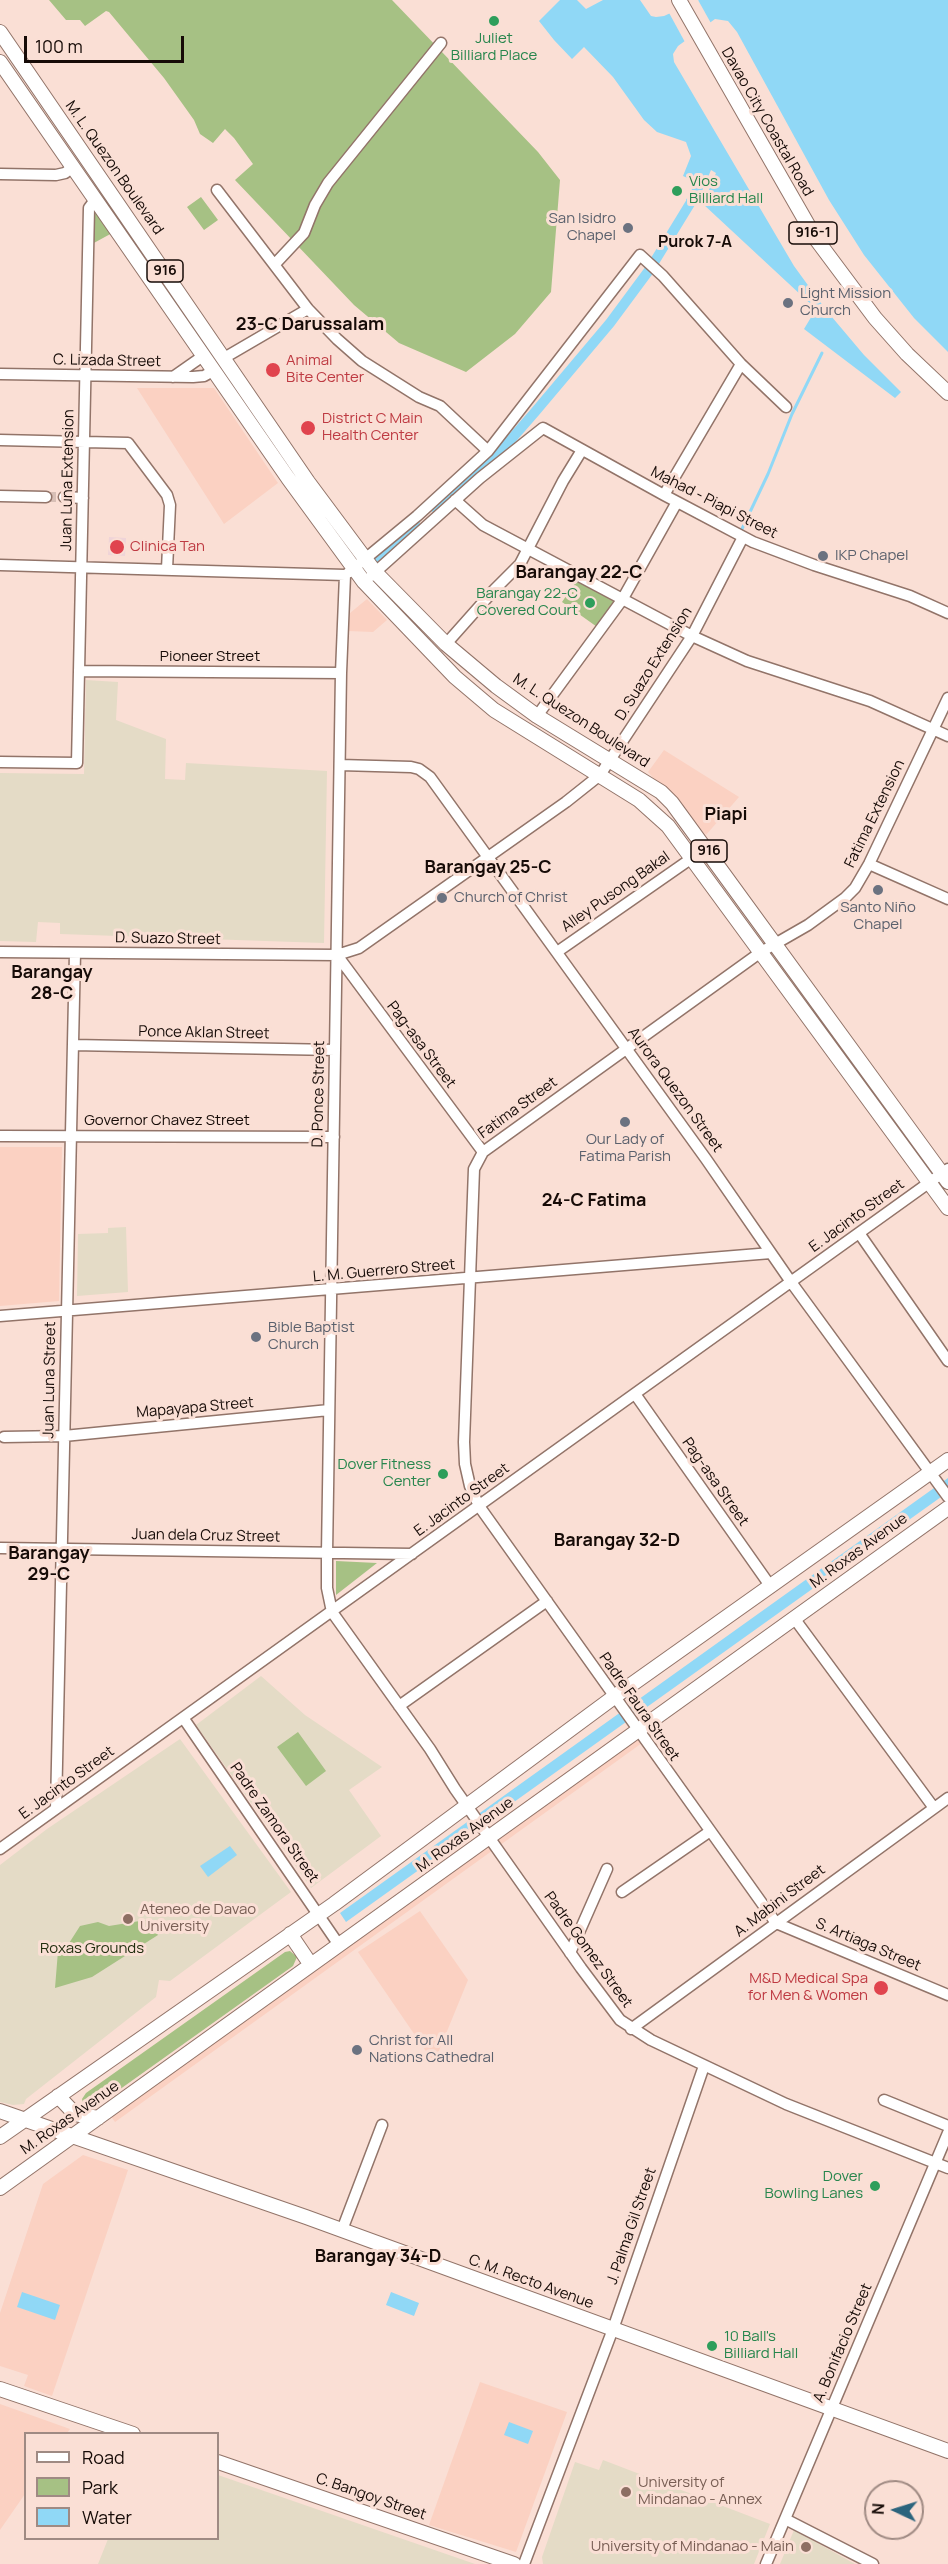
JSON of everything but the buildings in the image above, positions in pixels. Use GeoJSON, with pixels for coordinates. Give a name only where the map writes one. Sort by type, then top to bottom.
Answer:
{"type":"FeatureCollection","features":[{"type":"Feature","properties":{"kind":"main road","name":"Davao City Coastal Road"},"geometry":{"type":"LineString","coordinates":[[679,1],[794,203],[832,262],[895,342],[948,393]]}},
{"type":"Feature","properties":{"kind":"main road","name":"M. L. Quezon Boulevard"},"geometry":{"type":"LineString","coordinates":[[0,32],[328,511],[375,572],[446,644],[496,686],[537,716],[661,792],[682,814],[946,1175]]}},
{"type":"Feature","properties":{"kind":"main road","name":"916"},"geometry":{"type":"LineString","coordinates":[[0,62],[349,572],[364,582],[455,676],[494,710],[600,775],[656,813],[762,952],[948,1208]]}},
{"type":"Feature","properties":{"kind":"main road","name":"M. Roxas Avenue"},"geometry":{"type":"LineString","coordinates":[[0,2138],[470,1810],[614,1697],[948,1460]]}},
{"type":"Feature","properties":{"kind":"main road","name":"M. Roxas Avenue"},"geometry":{"type":"LineString","coordinates":[[0,2188],[490,1838],[634,1725],[794,1618],[948,1508]]}},
{"type":"Feature","properties":{"kind":"main road"},"geometry":{"type":"LineString","coordinates":[[290,1934],[311,1965]]}},
{"type":"Feature","properties":{"kind":"main road"},"geometry":{"type":"LineString","coordinates":[[58,2096],[72,2112],[81,2117],[98,2118]]}},
{"type":"Feature","properties":{"kind":"main road","name":"C. M. Recto Avenue"},"geometry":{"type":"LineString","coordinates":[[0,2111],[342,2230],[948,2451]]}},
{"type":"Feature","properties":{"kind":"main road"},"geometry":{"type":"LineString","coordinates":[[0,2389],[130,2432]]}},
{"type":"Feature","properties":{"kind":"main road","name":"C. Bangoy Street"},"geometry":{"type":"LineString","coordinates":[[219,2462],[514,2564]]}},
{"type":"Feature","properties":{"kind":"street"},"geometry":{"type":"LineString","coordinates":[[275,264],[304,233],[315,205],[328,183],[441,43]]}},
{"type":"Feature","properties":{"kind":"street"},"geometry":{"type":"LineString","coordinates":[[0,174],[56,175],[65,173],[72,167]]}},
{"type":"Feature","properties":{"kind":"street"},"geometry":{"type":"LineString","coordinates":[[217,190],[308,309],[362,361],[411,393],[440,406],[488,451]]}},
{"type":"Feature","properties":{"kind":"street","name":"Juan Luna Extension"},"geometry":{"type":"LineString","coordinates":[[0,762],[77,763],[89,208],[95,200]]}},
{"type":"Feature","properties":{"kind":"street"},"geometry":{"type":"LineString","coordinates":[[0,565],[349,572],[417,516],[488,451],[640,255],[659,272],[741,364],[786,407]]}},
{"type":"Feature","properties":{"kind":"street"},"geometry":{"type":"LineString","coordinates":[[224,358],[308,309]]}},
{"type":"Feature","properties":{"kind":"street"},"geometry":{"type":"LineString","coordinates":[[173,377],[203,356]]}},
{"type":"Feature","properties":{"kind":"street"},"geometry":{"type":"LineString","coordinates":[[664,495],[741,364]]}},
{"type":"Feature","properties":{"kind":"street","name":"C. Lizada Street"},"geometry":{"type":"LineString","coordinates":[[0,374],[173,377],[204,376],[213,371]]}},
{"type":"Feature","properties":{"kind":"street","name":"Mahad - Piapi Street"},"geometry":{"type":"LineString","coordinates":[[455,500],[541,428],[743,537],[814,565],[910,596],[948,613]]}},
{"type":"Feature","properties":{"kind":"street"},"geometry":{"type":"LineString","coordinates":[[0,440],[128,443],[161,484],[167,495],[170,505],[167,569]]}},
{"type":"Feature","properties":{"kind":"street"},"geometry":{"type":"LineString","coordinates":[[446,644],[486,598],[520,564],[563,481],[582,450]]}},
{"type":"Feature","properties":{"kind":"street"},"geometry":{"type":"LineString","coordinates":[[0,496],[46,497]]}},
{"type":"Feature","properties":{"kind":"street"},"geometry":{"type":"LineString","coordinates":[[64,497],[83,498]]}},
{"type":"Feature","properties":{"kind":"street"},"geometry":{"type":"LineString","coordinates":[[364,582],[455,500],[483,525],[692,636],[747,661],[870,701],[948,736]]}},
{"type":"Feature","properties":{"kind":"street"},"geometry":{"type":"LineString","coordinates":[[537,716],[622,600],[677,502]]}},
{"type":"Feature","properties":{"kind":"street","name":"D. Suazo Extension"},"geometry":{"type":"LineString","coordinates":[[337,955],[367,944],[579,793],[600,775],[692,636],[743,537]]}},
{"type":"Feature","properties":{"kind":"street","name":"D. Ponce Street"},"geometry":{"type":"LineString","coordinates":[[332,1612],[327,1588],[327,1553],[341,673],[349,572]]}},
{"type":"Feature","properties":{"kind":"street","name":"Pioneer Street"},"geometry":{"type":"LineString","coordinates":[[79,671],[341,673]]}},
{"type":"Feature","properties":{"kind":"street","name":"Fatima Extension"},"geometry":{"type":"LineString","coordinates":[[776,943],[836,906],[855,888],[869,864],[948,698]]}},
{"type":"Feature","properties":{"kind":"street","name":"Aurora Quezon Street"},"geometry":{"type":"LineString","coordinates":[[340,765],[411,767],[424,772],[489,857],[791,1282],[948,1497]]}},
{"type":"Feature","properties":{"kind":"street","name":"Alley Pusong Bakal"},"geometry":{"type":"LineString","coordinates":[[557,952],[692,858]]}},
{"type":"Feature","properties":{"kind":"street"},"geometry":{"type":"LineString","coordinates":[[869,864],[948,899]]}},
{"type":"Feature","properties":{"kind":"street","name":"Fatima Street"},"geometry":{"type":"LineString","coordinates":[[479,1506],[470,1486],[465,1464],[464,1442],[475,1162],[483,1152],[776,943]]}},
{"type":"Feature","properties":{"kind":"street","name":"D. Suazo Street"},"geometry":{"type":"LineString","coordinates":[[0,952],[337,955]]}},
{"type":"Feature","properties":{"kind":"street","name":"Juan Luna Street"},"geometry":{"type":"LineString","coordinates":[[56,1808],[75,953]]}},
{"type":"Feature","properties":{"kind":"street","name":"Pag-asa Street"},"geometry":{"type":"LineString","coordinates":[[337,955],[483,1152]]}},
{"type":"Feature","properties":{"kind":"street","name":"Ponce Aklan Street"},"geometry":{"type":"LineString","coordinates":[[73,1046],[335,1050]]}},
{"type":"Feature","properties":{"kind":"street","name":"Governor Chavez Street"},"geometry":{"type":"LineString","coordinates":[[0,1136],[334,1137]]}},
{"type":"Feature","properties":{"kind":"street","name":"E. Jacinto Street"},"geometry":{"type":"LineString","coordinates":[[0,1850],[859,1233],[930,1183],[946,1175]]}},
{"type":"Feature","properties":{"kind":"street"},"geometry":{"type":"LineString","coordinates":[[859,1233],[948,1361]]}},
{"type":"Feature","properties":{"kind":"street","name":"L. M. Guerrero Street"},"geometry":{"type":"LineString","coordinates":[[0,1316],[771,1253]]}},
{"type":"Feature","properties":{"kind":"street","name":"Pag-asa Street"},"geometry":{"type":"LineString","coordinates":[[635,1394],[771,1587]]}},
{"type":"Feature","properties":{"kind":"street","name":"Mapayapa Street"},"geometry":{"type":"LineString","coordinates":[[4,1437],[64,1436],[329,1410]]}},
{"type":"Feature","properties":{"kind":"street","name":"Padre Faura Street"},"geometry":{"type":"LineString","coordinates":[[479,1506],[776,1923]]}},
{"type":"Feature","properties":{"kind":"street","name":"Juan dela Cruz Street"},"geometry":{"type":"LineString","coordinates":[[0,1548],[412,1554]]}},
{"type":"Feature","properties":{"kind":"street"},"geometry":{"type":"LineString","coordinates":[[399,1706],[547,1601]]}},
{"type":"Feature","properties":{"kind":"street","name":"Padre Gomez Street"},"geometry":{"type":"LineString","coordinates":[[332,1612],[616,2016],[631,2029],[786,2104],[948,2168]]}},
{"type":"Feature","properties":{"kind":"street"},"geometry":{"type":"LineString","coordinates":[[794,1618],[934,1808]]}},
{"type":"Feature","properties":{"kind":"street","name":"Padre Zamora Street"},"geometry":{"type":"LineString","coordinates":[[184,1719],[339,1945]]}},
{"type":"Feature","properties":{"kind":"street","name":"A. Mabini Street"},"geometry":{"type":"LineString","coordinates":[[631,2029],[948,1798]]}},
{"type":"Feature","properties":{"kind":"street"},"geometry":{"type":"LineString","coordinates":[[622,1892],[709,1832]]}},
{"type":"Feature","properties":{"kind":"street"},"geometry":{"type":"LineString","coordinates":[[570,1953],[607,1869]]}},
{"type":"Feature","properties":{"kind":"street","name":"S. Artiaga Street"},"geometry":{"type":"LineString","coordinates":[[776,1923],[948,1995]]}},
{"type":"Feature","properties":{"kind":"street","name":"J. Palma Gil Street"},"geometry":{"type":"LineString","coordinates":[[524,2564],[612,2329],[704,2066]]}},
{"type":"Feature","properties":{"kind":"street"},"geometry":{"type":"LineString","coordinates":[[884,2100],[948,2126]]}},
{"type":"Feature","properties":{"kind":"street"},"geometry":{"type":"LineString","coordinates":[[342,2230],[382,2126]]}},
{"type":"Feature","properties":{"kind":"street","name":"A. Bonifacio Street"},"geometry":{"type":"LineString","coordinates":[[766,2564],[948,2133]]}},
{"type":"Feature","properties":{"kind":"street"},"geometry":{"type":"LineString","coordinates":[[785,2519],[873,2564]]}},
{"type":"Feature","properties":{"kind":"shaded area"},"geometry":{"type":"Polygon","coordinates":[[[137,388],[214,388],[278,483],[224,524],[137,388]]]}},
{"type":"Feature","properties":{"kind":"shaded area","name":"Clinica Tan"},"geometry":{"type":"Polygon","coordinates":[[[109,537],[126,538],[125,556],[108,555],[109,537]]]}},
{"type":"Feature","properties":{"kind":"shaded area"},"geometry":{"type":"Polygon","coordinates":[[[367,599],[387,620],[373,632],[348,631],[350,613],[367,599]]]}},
{"type":"Feature","properties":{"kind":"shaded area"},"geometry":{"type":"Polygon","coordinates":[[[86,680],[118,682],[116,720],[166,739],[165,779],[185,780],[186,763],[327,771],[324,943],[60,934],[60,923],[38,922],[36,942],[0,941],[0,773],[84,774],[86,680]]]}},
{"type":"Feature","properties":{"kind":"shaded area"},"geometry":{"type":"Polygon","coordinates":[[[664,750],[739,797],[706,835],[648,772],[664,750]]]}},
{"type":"Feature","properties":{"kind":"shaded area"},"geometry":{"type":"Polygon","coordinates":[[[0,1147],[62,1147],[59,1301],[0,1306],[0,1147]]]}},
{"type":"Feature","properties":{"kind":"shaded area"},"geometry":{"type":"Polygon","coordinates":[[[126,1227],[128,1292],[77,1296],[78,1234],[108,1233],[108,1228],[126,1227]]]}},
{"type":"Feature","properties":{"kind":"shaded area"},"geometry":{"type":"Polygon","coordinates":[[[261,1676],[305,1715],[382,1767],[349,1790],[381,1836],[311,1888],[196,1725],[261,1676]]]}},
{"type":"Feature","properties":{"kind":"shaded area"},"geometry":{"type":"Polygon","coordinates":[[[630,1726],[642,1743],[115,2122],[103,2105],[630,1726]]]}},
{"type":"Feature","properties":{"kind":"shaded area","name":"Ateneo de Davao University"},"geometry":{"type":"Polygon","coordinates":[[[180,1739],[291,1892],[170,1981],[159,1980],[156,1997],[26,2099],[24,2104],[13,2105],[0,2102],[0,1865],[47,1829],[180,1739]]]}},
{"type":"Feature","properties":{"kind":"shaded area"},"geometry":{"type":"Polygon","coordinates":[[[420,1911],[468,1980],[434,2063],[358,1952],[420,1911]]]}},
{"type":"Feature","properties":{"kind":"shaded area"},"geometry":{"type":"Polygon","coordinates":[[[83,2155],[128,2170],[52,2396],[24,2386],[28,2375],[0,2366],[0,2313],[43,2184],[83,2155]]]}},
{"type":"Feature","properties":{"kind":"shaded area"},"geometry":{"type":"Polygon","coordinates":[[[480,2382],[567,2412],[516,2552],[429,2525],[480,2382]]]}},
{"type":"Feature","properties":{"kind":"shaded area"},"geometry":{"type":"Polygon","coordinates":[[[0,2404],[70,2429],[68,2432],[24,2432],[24,2495],[0,2530],[0,2404]]]}},
{"type":"Feature","properties":{"kind":"shaded area","name":"University of Mindanao - Annex"},"geometry":{"type":"Polygon","coordinates":[[[603,2460],[770,2524],[754,2564],[543,2564],[542,2557],[575,2462],[599,2470],[603,2460]]]}},
{"type":"Feature","properties":{"kind":"shaded area"},"geometry":{"type":"Polygon","coordinates":[[[219,2475],[475,2564],[98,2564],[108,2540],[219,2540],[219,2475]]]}},
{"type":"Feature","properties":{"kind":"shaded area","name":"University of Mindanao - Main"},"geometry":{"type":"Polygon","coordinates":[[[794,2530],[855,2564],[780,2564],[794,2530]]]}},
{"type":"Feature","properties":{"kind":"green space"},"geometry":{"type":"Polygon","coordinates":[[[49,0],[392,0],[538,152],[560,180],[551,292],[515,334],[466,372],[399,343],[354,305],[235,180],[253,164],[234,138],[225,129],[213,143],[200,134],[194,120],[164,78],[109,12],[106,11],[85,26],[80,20],[66,20],[49,0]]]}},
{"type":"Feature","properties":{"kind":"green space"},"geometry":{"type":"Polygon","coordinates":[[[201,197],[218,220],[204,230],[187,207],[201,197]]]}},
{"type":"Feature","properties":{"kind":"green space"},"geometry":{"type":"Polygon","coordinates":[[[92,206],[114,232],[92,244],[92,206]]]}},
{"type":"Feature","properties":{"kind":"green space","name":"Barangay 22-C Covered Court"},"geometry":{"type":"Polygon","coordinates":[[[579,577],[618,604],[600,629],[562,602],[579,577]]]}},
{"type":"Feature","properties":{"kind":"green space"},"geometry":{"type":"Polygon","coordinates":[[[336,1561],[377,1563],[336,1595],[336,1561]]]}},
{"type":"Feature","properties":{"kind":"green space"},"geometry":{"type":"Polygon","coordinates":[[[298,1732],[326,1771],[306,1786],[277,1747],[298,1732]]]}},
{"type":"Feature","properties":{"kind":"green space","name":"Roxas Grounds"},"geometry":{"type":"Polygon","coordinates":[[[146,1920],[158,1935],[92,1977],[55,1988],[58,1951],[64,1951],[80,1926],[98,1922],[109,1926],[146,1920]]]}},
{"type":"Feature","properties":{"kind":"green space"},"geometry":{"type":"Polygon","coordinates":[[[290,1951],[297,1957],[293,1966],[95,2107],[84,2106],[82,2099],[86,2093],[285,1952],[290,1951]]]}},
{"type":"Feature","properties":{"kind":"water"},"geometry":{"type":"Polygon","coordinates":[[[560,0],[577,0],[586,9],[603,0],[640,0],[651,16],[656,17],[664,16],[699,0],[948,0],[948,352],[914,318],[864,255],[829,200],[737,32],[728,21],[715,19],[678,46],[673,54],[674,62],[794,266],[826,310],[864,355],[901,392],[895,398],[804,329],[816,309],[703,204],[716,173],[711,170],[696,205],[686,200],[696,182],[683,176],[691,156],[686,142],[657,132],[644,120],[613,77],[584,47],[572,59],[554,40],[539,21],[560,0]]]}},
{"type":"Feature","properties":{"kind":"water"},"geometry":{"type":"Polygon","coordinates":[[[948,1478],[948,1492],[346,1922],[340,1913],[948,1478]]]}},
{"type":"Feature","properties":{"kind":"water"},"geometry":{"type":"Polygon","coordinates":[[[230,1846],[237,1855],[208,1877],[200,1866],[230,1846]]]}},
{"type":"Feature","properties":{"kind":"water"},"geometry":{"type":"Polygon","coordinates":[[[22,2292],[60,2305],[55,2320],[17,2307],[22,2292]]]}},
{"type":"Feature","properties":{"kind":"water"},"geometry":{"type":"Polygon","coordinates":[[[391,2292],[419,2303],[414,2316],[386,2305],[391,2292]]]}},
{"type":"Feature","properties":{"kind":"water"},"geometry":{"type":"Polygon","coordinates":[[[509,2422],[533,2431],[528,2444],[504,2435],[509,2422]]]}},
{"type":"Feature","properties":{"kind":"pier"},"geometry":{"type":"Polygon","coordinates":[[[691,0],[698,0],[712,25],[686,44],[668,11],[691,0]]]}},
{"type":"Feature","properties":{"kind":"waterway"},"geometry":{"type":"LineString","coordinates":[[434,507],[501,451],[610,323],[650,269],[691,202]]}},
{"type":"Feature","properties":{"kind":"waterway"},"geometry":{"type":"LineString","coordinates":[[741,531],[768,474],[792,414],[822,353]]}},
{"type":"Feature","properties":{"kind":"waterway"},"geometry":{"type":"LineString","coordinates":[[375,559],[415,524]]}},
{"type":"Feature","properties":{"kind":"tunnel"},"geometry":{"type":"LineString","coordinates":[[46,497],[64,497]]}},
{"type":"Feature","properties":{"kind":"place","name":"Juliet Billiard Place"},"geometry":{"type":"Point","coordinates":[494,21]}},
{"type":"Feature","properties":{"kind":"place","name":"Vios Billiard Hall"},"geometry":{"type":"Point","coordinates":[677,191]}},
{"type":"Feature","properties":{"kind":"place","name":"San Isidro Chapel"},"geometry":{"type":"Point","coordinates":[628,228]}},
{"type":"Feature","properties":{"kind":"place","name":"Light Mission Church"},"geometry":{"type":"Point","coordinates":[788,303]}},
{"type":"Feature","properties":{"kind":"place","name":"Animal Bite Center"},"geometry":{"type":"Point","coordinates":[273,370]}},
{"type":"Feature","properties":{"kind":"place","name":"District C Main Health Center"},"geometry":{"type":"Point","coordinates":[308,428]}},
{"type":"Feature","properties":{"kind":"place","name":"Clinica Tan"},"geometry":{"type":"Point","coordinates":[117,547]}},
{"type":"Feature","properties":{"kind":"place","name":"IKP Chapel"},"geometry":{"type":"Point","coordinates":[823,556]}},
{"type":"Feature","properties":{"kind":"place","name":"Barangay 22-C Covered Court"},"geometry":{"type":"Point","coordinates":[590,603]}},
{"type":"Feature","properties":{"kind":"place","name":"Santo Niño Chapel"},"geometry":{"type":"Point","coordinates":[878,890]}},
{"type":"Feature","properties":{"kind":"place","name":"Church of Christ"},"geometry":{"type":"Point","coordinates":[442,898]}},
{"type":"Feature","properties":{"kind":"place","name":"Our Lady of Fatima Parish"},"geometry":{"type":"Point","coordinates":[625,1122]}},
{"type":"Feature","properties":{"kind":"place","name":"Bible Baptist Church"},"geometry":{"type":"Point","coordinates":[256,1337]}},
{"type":"Feature","properties":{"kind":"place","name":"Dover Fitness Center"},"geometry":{"type":"Point","coordinates":[443,1474]}},
{"type":"Feature","properties":{"kind":"place","name":"Ateneo de Davao University"},"geometry":{"type":"Point","coordinates":[128,1919]}},
{"type":"Feature","properties":{"kind":"place","name":"M&D Medical Spa for Men & Women"},"geometry":{"type":"Point","coordinates":[881,1988]}},
{"type":"Feature","properties":{"kind":"place","name":"Christ for All Nations Cathedral"},"geometry":{"type":"Point","coordinates":[357,2050]}},
{"type":"Feature","properties":{"kind":"place","name":"Dover Bowling Lanes"},"geometry":{"type":"Point","coordinates":[875,2186]}},
{"type":"Feature","properties":{"kind":"place","name":"10 Ball's Billiard Hall"},"geometry":{"type":"Point","coordinates":[712,2346]}},
{"type":"Feature","properties":{"kind":"place","name":"University of Mindanao - Annex"},"geometry":{"type":"Point","coordinates":[626,2492]}},
{"type":"Feature","properties":{"kind":"place","name":"University of Mindanao - Main"},"geometry":{"type":"Point","coordinates":[806,2547]}},
{"type":"Feature","properties":{"kind":"district","name":"Purok 7-A"},"geometry":{"type":"Point","coordinates":[695,243]}},
{"type":"Feature","properties":{"kind":"district","name":"23-C Darussalam"},"geometry":{"type":"Point","coordinates":[310,325]}},
{"type":"Feature","properties":{"kind":"district","name":"Barangay 22-C"},"geometry":{"type":"Point","coordinates":[579,573]}},
{"type":"Feature","properties":{"kind":"district","name":"Piapi"},"geometry":{"type":"Point","coordinates":[726,815]}},
{"type":"Feature","properties":{"kind":"district","name":"Barangay 25-C"},"geometry":{"type":"Point","coordinates":[488,868]}},
{"type":"Feature","properties":{"kind":"district","name":"Barangay 28-C"},"geometry":{"type":"Point","coordinates":[52,983]}},
{"type":"Feature","properties":{"kind":"district","name":"24-C Fatima"},"geometry":{"type":"Point","coordinates":[594,1201]}},
{"type":"Feature","properties":{"kind":"district","name":"Barangay 32-D"},"geometry":{"type":"Point","coordinates":[617,1541]}},
{"type":"Feature","properties":{"kind":"district","name":"Barangay 29-C"},"geometry":{"type":"Point","coordinates":[49,1564]}},
{"type":"Feature","properties":{"kind":"district","name":"Barangay 34-D"},"geometry":{"type":"Point","coordinates":[378,2257]}}]}
